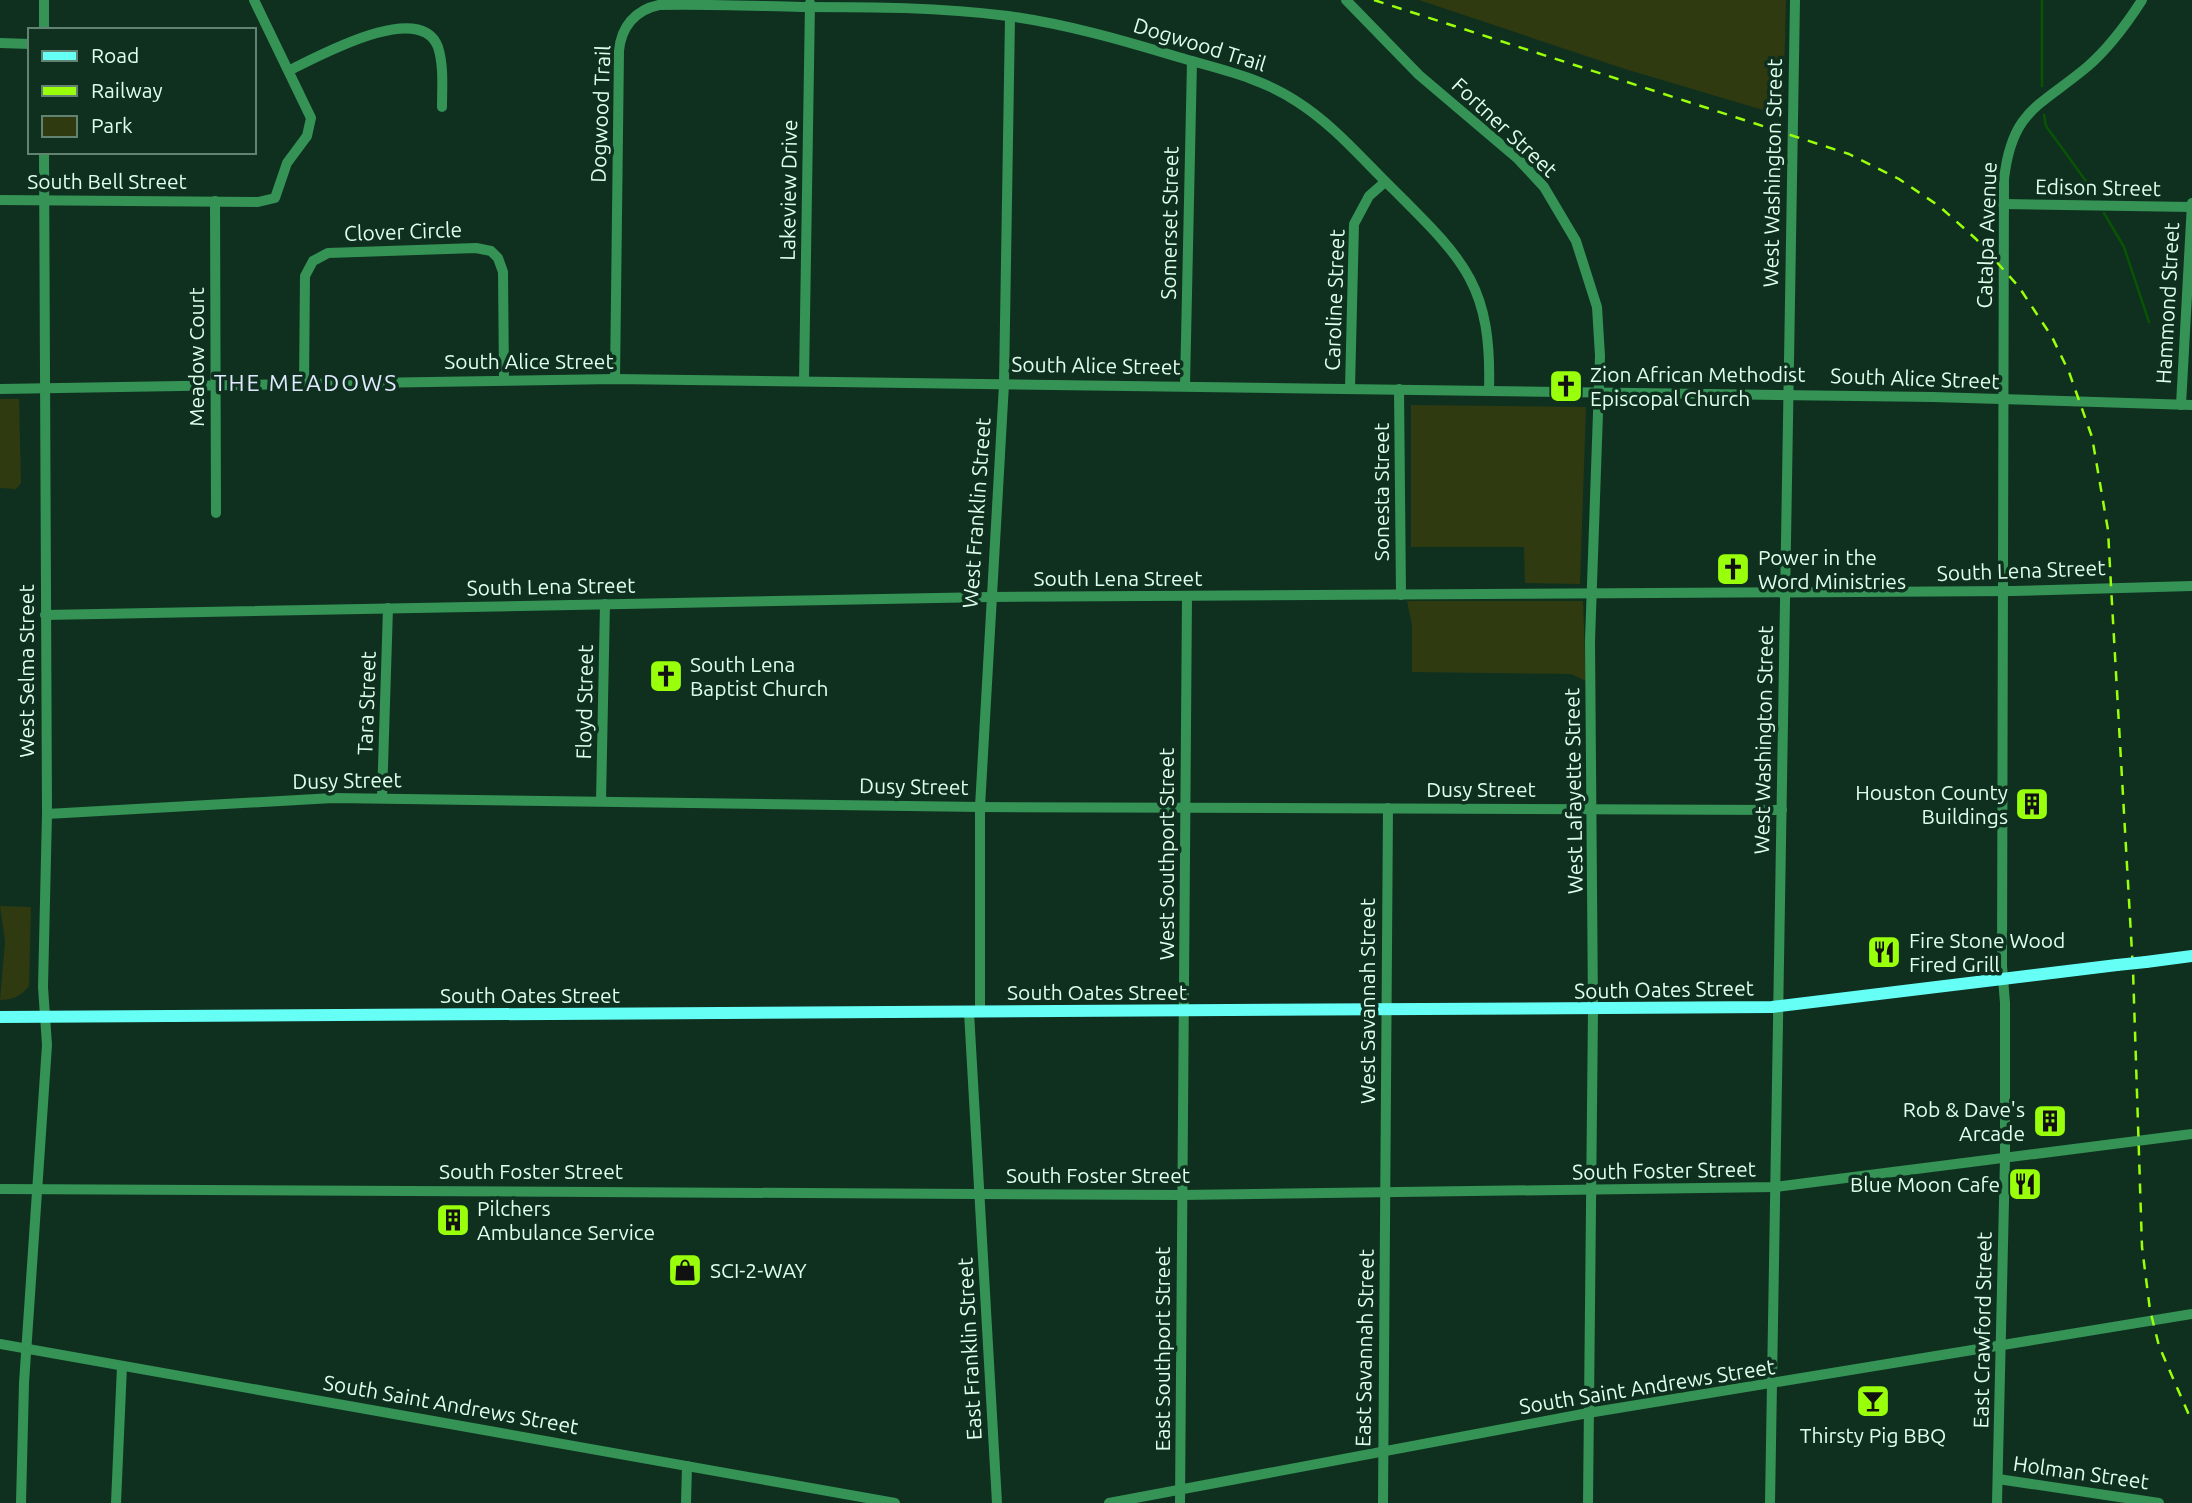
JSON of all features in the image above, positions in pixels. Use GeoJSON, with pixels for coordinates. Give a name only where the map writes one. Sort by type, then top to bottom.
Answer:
{"type":"FeatureCollection","features":[{"type":"Feature","properties":{"kind":"main road","name":"South Oates Street"},"geometry":{"type":"LineString","coordinates":[[0,1017],[1779,1007],[2192,956]]}},
{"type":"Feature","properties":{"kind":"street"},"geometry":{"type":"LineString","coordinates":[[44,0],[44,28]]}},
{"type":"Feature","properties":{"kind":"street"},"geometry":{"type":"LineString","coordinates":[[254,0],[290,70],[385,23],[408,23],[426,30],[438,46],[442,107]]}},
{"type":"Feature","properties":{"kind":"street","name":"Fortner Street"},"geometry":{"type":"LineString","coordinates":[[1346,0],[1419,75],[1532,173],[1555,203],[1576,242],[1592,284],[1599,329],[1599,392]]}},
{"type":"Feature","properties":{"kind":"street","name":"West Washington Street"},"geometry":{"type":"LineString","coordinates":[[1770,1503],[1795,0]]}},
{"type":"Feature","properties":{"kind":"street","name":"Catalpa Avenue"},"geometry":{"type":"LineString","coordinates":[[2002,591],[2003,204],[2006,160],[2020,123],[2038,103],[2104,51],[2142,0]]}},
{"type":"Feature","properties":{"kind":"street","name":"Dogwood Trail"},"geometry":{"type":"LineString","coordinates":[[615,379],[620,51],[624,29],[639,12],[659,5],[810,3],[923,8],[1010,16],[1097,34],[1192,61],[1260,82],[1296,100],[1342,137],[1448,244],[1470,275],[1486,318],[1490,342],[1489,390]]}},
{"type":"Feature","properties":{"kind":"street","name":"Lakeview Drive"},"geometry":{"type":"LineString","coordinates":[[804,381],[810,3]]}},
{"type":"Feature","properties":{"kind":"street","name":"West Franklin Street"},"geometry":{"type":"LineString","coordinates":[[979,1194],[974,1012],[990,597],[1004,384],[1010,16]]}},
{"type":"Feature","properties":{"kind":"street"},"geometry":{"type":"LineString","coordinates":[[0,43],[28,44]]}},
{"type":"Feature","properties":{"kind":"street","name":"Somerset Street"},"geometry":{"type":"LineString","coordinates":[[1185,386],[1192,61]]}},
{"type":"Feature","properties":{"kind":"street","name":"South Bell Street"},"geometry":{"type":"LineString","coordinates":[[0,200],[264,202],[279,193],[283,172],[302,145],[310,127],[309,110],[290,70]]}},
{"type":"Feature","properties":{"kind":"street","name":"West Selma Street"},"geometry":{"type":"LineString","coordinates":[[22,1503],[26,1349],[47,1045],[44,1016],[47,814],[44,154]]}},
{"type":"Feature","properties":{"kind":"street","name":"Caroline Street"},"geometry":{"type":"LineString","coordinates":[[1350,388],[1354,223],[1369,196],[1385,182]]}},
{"type":"Feature","properties":{"kind":"street","name":"Meadow Court"},"geometry":{"type":"LineString","coordinates":[[215,201],[216,513]]}},
{"type":"Feature","properties":{"kind":"street","name":"Edison Street"},"geometry":{"type":"LineString","coordinates":[[2003,204],[2192,206]]}},
{"type":"Feature","properties":{"kind":"street","name":"Hammond Street"},"geometry":{"type":"LineString","coordinates":[[2187,405],[2192,206]]}},
{"type":"Feature","properties":{"kind":"street","name":"Clover Circle"},"geometry":{"type":"LineString","coordinates":[[304,384],[305,276],[317,257],[328,253],[476,248],[495,254],[502,267],[504,379]]}},
{"type":"Feature","properties":{"kind":"street","name":"South Alice Street"},"geometry":{"type":"LineString","coordinates":[[0,389],[615,379],[1787,394],[2187,405]]}},
{"type":"Feature","properties":{"kind":"street","name":"Sonesta Street"},"geometry":{"type":"LineString","coordinates":[[1399,389],[1401,595]]}},
{"type":"Feature","properties":{"kind":"street","name":"West Lafayette Street"},"geometry":{"type":"LineString","coordinates":[[1588,1503],[1593,1009],[1591,595],[1599,392]]}},
{"type":"Feature","properties":{"kind":"street","name":"South Lena Street"},"geometry":{"type":"LineString","coordinates":[[45,615],[990,597],[1591,595],[2002,591],[2192,586]]}},
{"type":"Feature","properties":{"kind":"street","name":"East Crawford Street"},"geometry":{"type":"LineString","coordinates":[[1997,1503],[2006,1003],[2002,979],[2002,591]]}},
{"type":"Feature","properties":{"kind":"street","name":"West Southport Street"},"geometry":{"type":"LineString","coordinates":[[1181,1195],[1187,596]]}},
{"type":"Feature","properties":{"kind":"street","name":"Floyd Street"},"geometry":{"type":"LineString","coordinates":[[601,801],[605,604]]}},
{"type":"Feature","properties":{"kind":"street","name":"Tara Street"},"geometry":{"type":"LineString","coordinates":[[383,798],[388,608]]}},
{"type":"Feature","properties":{"kind":"street","name":"Dusy Street"},"geometry":{"type":"LineString","coordinates":[[47,814],[285,800],[383,798],[980,807],[1782,810]]}},
{"type":"Feature","properties":{"kind":"street","name":"West Savannah Street"},"geometry":{"type":"LineString","coordinates":[[1385,1194],[1388,808]]}},
{"type":"Feature","properties":{"kind":"street","name":"South Foster Street"},"geometry":{"type":"LineString","coordinates":[[0,1189],[1181,1195],[1590,1191],[1775,1186],[2192,1134]]}},
{"type":"Feature","properties":{"kind":"street","name":"East Franklin Street"},"geometry":{"type":"LineString","coordinates":[[979,1194],[997,1503]]}},
{"type":"Feature","properties":{"kind":"street","name":"East Savannah Street"},"geometry":{"type":"LineString","coordinates":[[1383,1503],[1385,1194]]}},
{"type":"Feature","properties":{"kind":"street","name":"East Southport Street"},"geometry":{"type":"LineString","coordinates":[[1181,1195],[1181,1503]]}},
{"type":"Feature","properties":{"kind":"street","name":"South Saint Andrews Street"},"geometry":{"type":"LineString","coordinates":[[1109,1503],[1588,1413],[2192,1314]]}},
{"type":"Feature","properties":{"kind":"street","name":"South Saint Andrews Street"},"geometry":{"type":"LineString","coordinates":[[0,1344],[895,1503]]}},
{"type":"Feature","properties":{"kind":"street"},"geometry":{"type":"LineString","coordinates":[[116,1503],[122,1366]]}},
{"type":"Feature","properties":{"kind":"street"},"geometry":{"type":"LineString","coordinates":[[687,1466],[687,1503]]}},
{"type":"Feature","properties":{"kind":"street","name":"Holman Street"},"geometry":{"type":"LineString","coordinates":[[1998,1479],[2159,1503]]}},
{"type":"Feature","properties":{"kind":"green space"},"geometry":{"type":"Polygon","coordinates":[[[1419,0],[1786,0],[1783,116],[1625,69],[1419,0]]]}},
{"type":"Feature","properties":{"kind":"green space"},"geometry":{"type":"Polygon","coordinates":[[[0,399],[19,399],[21,483],[16,489],[0,488],[0,399]]]}},
{"type":"Feature","properties":{"kind":"green space"},"geometry":{"type":"Polygon","coordinates":[[[1411,405],[1586,407],[1580,584],[1525,583],[1524,547],[1411,547],[1411,405]]]}},
{"type":"Feature","properties":{"kind":"green space"},"geometry":{"type":"Polygon","coordinates":[[[1407,601],[1583,601],[1586,681],[1571,674],[1412,672],[1412,625],[1407,601]]]}},
{"type":"Feature","properties":{"kind":"green space"},"geometry":{"type":"Polygon","coordinates":[[[0,906],[31,907],[29,986],[16,997],[0,1000],[5,941],[0,906]]]}},
{"type":"Feature","properties":{"kind":"waterway"},"geometry":{"type":"LineString","coordinates":[[2042,0],[2042,86]]}},
{"type":"Feature","properties":{"kind":"waterway"},"geometry":{"type":"LineString","coordinates":[[2044,115],[2046,126],[2096,195]]}},
{"type":"Feature","properties":{"kind":"waterway"},"geometry":{"type":"LineString","coordinates":[[2104,213],[2124,247],[2149,322]]}},
{"type":"Feature","properties":{"kind":"railway"},"geometry":{"type":"LineString","coordinates":[[1374,0],[1849,154],[1899,179],[1939,206],[1976,239],[2019,287],[2052,337],[2069,372],[2092,437],[2108,530],[2133,970],[2142,1247],[2150,1310],[2159,1346],[2192,1422]]}},
{"type":"Feature","properties":{"kind":"place","name":"Zion African Methodist Episcopal Church"},"geometry":{"type":"Point","coordinates":[1566,386]}},
{"type":"Feature","properties":{"kind":"place","name":"Power in the Word Ministries"},"geometry":{"type":"Point","coordinates":[1733,569]}},
{"type":"Feature","properties":{"kind":"place","name":"South Lena Baptist Church"},"geometry":{"type":"Point","coordinates":[666,676]}},
{"type":"Feature","properties":{"kind":"place","name":"Houston County Buildings"},"geometry":{"type":"Point","coordinates":[2032,804]}},
{"type":"Feature","properties":{"kind":"place","name":"Fire Stone Wood Fired Grill"},"geometry":{"type":"Point","coordinates":[1884,952]}},
{"type":"Feature","properties":{"kind":"place","name":"Rob & Dave's Arcade"},"geometry":{"type":"Point","coordinates":[2050,1121]}},
{"type":"Feature","properties":{"kind":"place","name":"Blue Moon Cafe"},"geometry":{"type":"Point","coordinates":[2025,1184]}},
{"type":"Feature","properties":{"kind":"place","name":"Pilchers Ambulance Service"},"geometry":{"type":"Point","coordinates":[453,1220]}},
{"type":"Feature","properties":{"kind":"place","name":"SCI-2-WAY"},"geometry":{"type":"Point","coordinates":[685,1270]}},
{"type":"Feature","properties":{"kind":"place","name":"Thirsty Pig BBQ"},"geometry":{"type":"Point","coordinates":[1873,1401]}},
{"type":"Feature","properties":{"kind":"district","name":"THE MEADOWS"},"geometry":{"type":"Point","coordinates":[306,382]}}]}
